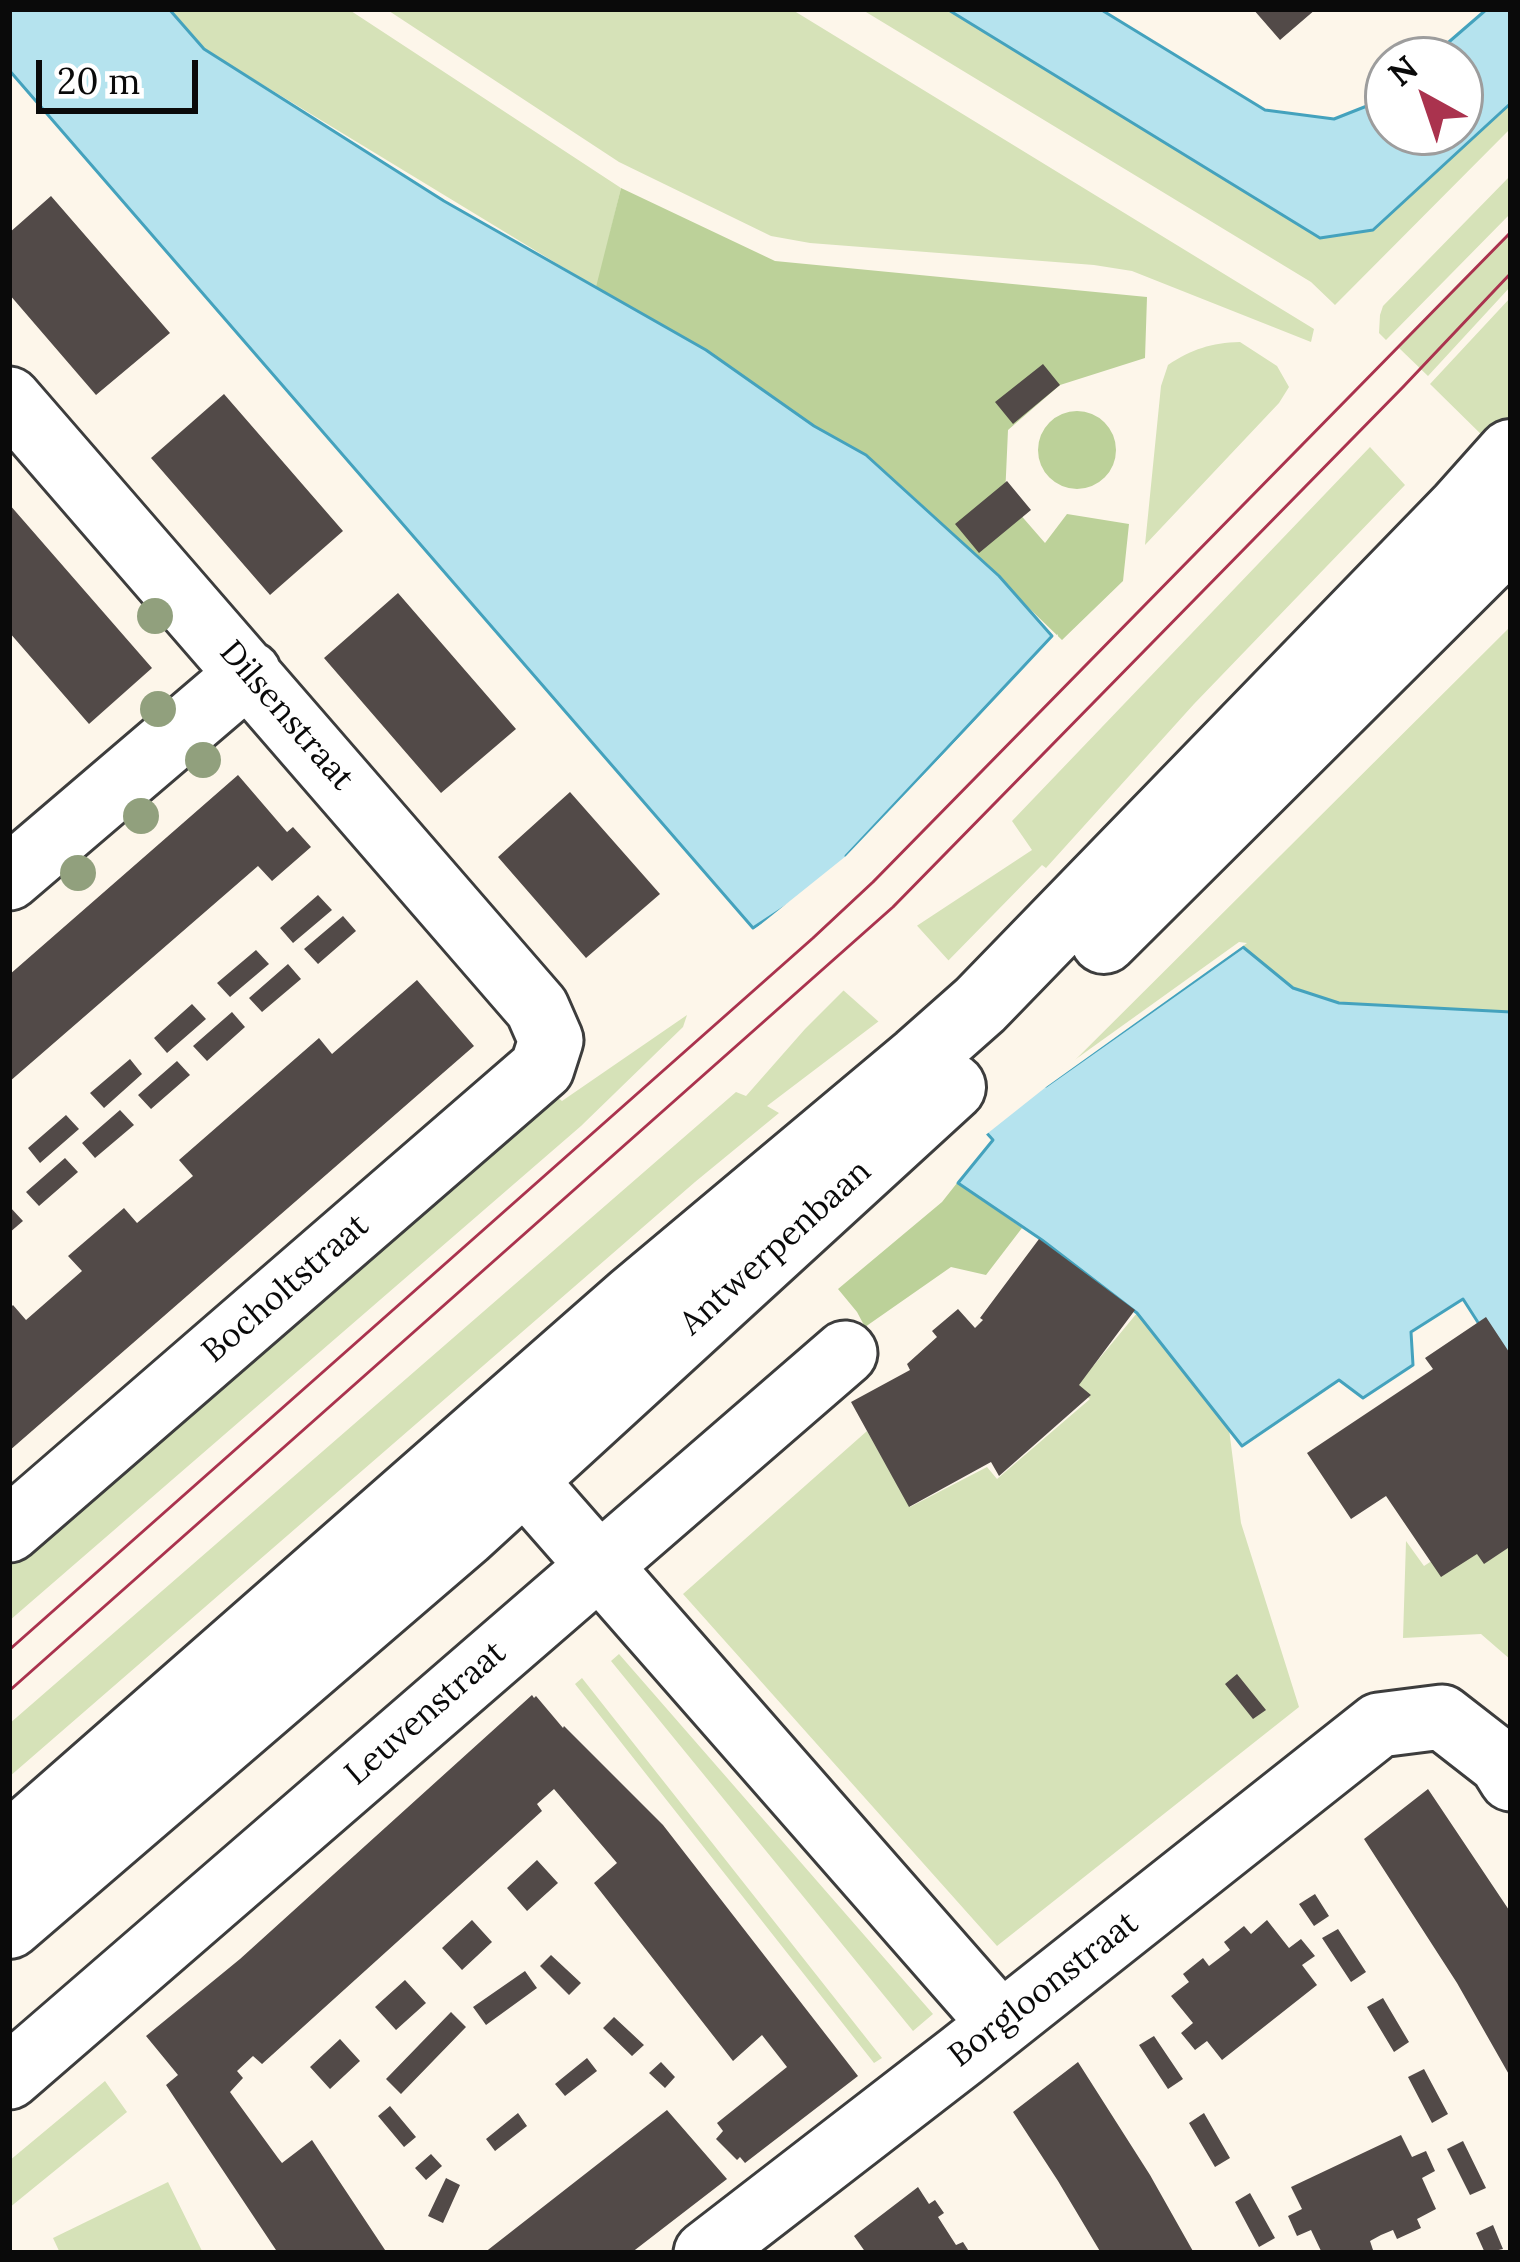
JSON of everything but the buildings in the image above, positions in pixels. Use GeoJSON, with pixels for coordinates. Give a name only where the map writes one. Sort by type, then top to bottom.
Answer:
{"type":"FeatureCollection","features":[{"type":"Feature","properties":{"kind":"street","name":"Dilsenstraat"},"geometry":{"type":"LineString","coordinates":[[9,399],[537,1008],[551,1040]]}},
{"type":"Feature","properties":{"kind":"street","name":"Antwerpenbaan"},"geometry":{"type":"LineString","coordinates":[[9,1847],[503,1456],[993,1021],[1505,488]]}},
{"type":"Feature","properties":{"kind":"street"},"geometry":{"type":"LineString","coordinates":[[9,878],[249,673]]}},
{"type":"Feature","properties":{"kind":"street","name":"Bocholtstraat"},"geometry":{"type":"LineString","coordinates":[[9,1530],[542,1068],[551,1040]]}},
{"type":"Feature","properties":{"kind":"street","name":"Leuvenstraat"},"geometry":{"type":"LineString","coordinates":[[9,2077],[525,1628],[604,1569],[845,1353]]}},
{"type":"Feature","properties":{"kind":"street"},"geometry":{"type":"LineString","coordinates":[[503,1456],[1001,2024]]}},
{"type":"Feature","properties":{"kind":"street","name":"Antwerpenbaan"},"geometry":{"type":"LineString","coordinates":[[9,1925],[465,1533],[503,1456]]}},
{"type":"Feature","properties":{"kind":"street","name":"Borgloonstraat"},"geometry":{"type":"LineString","coordinates":[[706,2253],[1379,1725],[1442,1717],[1501,1763],[1511,1780]]}},
{"type":"Feature","properties":{"kind":"green space"},"geometry":{"type":"Polygon","coordinates":[[[169,9],[348,9],[621,188],[597,288],[204,49],[169,9]]]}},
{"type":"Feature","properties":{"kind":"green space"},"geometry":{"type":"Polygon","coordinates":[[[386,9],[791,9],[1314,329],[1311,342],[1132,271],[771,236],[619,162],[386,9]]]}},
{"type":"Feature","properties":{"kind":"green space"},"geometry":{"type":"Polygon","coordinates":[[[861,9],[947,9],[1010,49],[1373,230],[1453,156],[1483,156],[1335,305],[1311,282],[861,9]]]}},
{"type":"Feature","properties":{"kind":"green space"},"geometry":{"type":"Polygon","coordinates":[[[1511,103],[1511,128],[1484,155],[1484,128],[1511,103]]]}},
{"type":"Feature","properties":{"kind":"green space"},"geometry":{"type":"Polygon","coordinates":[[[1511,175],[1511,213],[1386,340],[1379,333],[1383,306],[1511,175]]]}},
{"type":"Feature","properties":{"kind":"green space"},"geometry":{"type":"Polygon","coordinates":[[[621,188],[775,261],[1147,297],[1145,358],[1060,385],[1008,430],[1005,497],[1045,543],[1067,514],[1129,524],[1123,581],[1062,640],[866,455],[596,287],[621,188]]]}},
{"type":"Feature","properties":{"kind":"green space"},"geometry":{"type":"Polygon","coordinates":[[[1511,232],[1511,286],[1428,376],[1399,348],[1511,232]]]}},
{"type":"Feature","properties":{"kind":"green space"},"geometry":{"type":"Polygon","coordinates":[[[1511,297],[1511,421],[1492,445],[1430,384],[1511,297]]]}},
{"type":"Feature","properties":{"kind":"green space"},"geometry":{"type":"Polygon","coordinates":[[[1240,342],[1277,366],[1289,387],[1145,545],[1161,386],[1168,365],[1202,348],[1240,342]]]}},
{"type":"Feature","properties":{"kind":"green space"},"geometry":{"type":"Polygon","coordinates":[[[1077,411],[1105,422],[1116,450],[1105,478],[1077,489],[1049,478],[1038,450],[1049,422],[1077,411]]]}},
{"type":"Feature","properties":{"kind":"green space"},"geometry":{"type":"Polygon","coordinates":[[[1370,447],[1405,485],[1194,704],[1046,868],[1042,865],[944,965],[912,929],[1032,850],[1012,821],[1370,447]]]}},
{"type":"Feature","properties":{"kind":"green space"},"geometry":{"type":"Polygon","coordinates":[[[1511,626],[1511,1012],[1339,1003],[1293,988],[1242,947],[1051,1084],[1511,626]]]}},
{"type":"Feature","properties":{"kind":"green space"},"geometry":{"type":"Polygon","coordinates":[[[848,986],[883,1018],[767,1106],[779,1113],[9,1777],[9,1724],[736,1092],[746,1096],[848,986]]]}},
{"type":"Feature","properties":{"kind":"green space"},"geometry":{"type":"Polygon","coordinates":[[[687,1015],[683,1027],[581,1126],[9,1621],[9,1564],[551,1092],[562,1101],[687,1015]]]}},
{"type":"Feature","properties":{"kind":"green space"},"geometry":{"type":"Polygon","coordinates":[[[957,1183],[1022,1228],[986,1275],[951,1267],[865,1327],[838,1289],[942,1202],[957,1183]]]}},
{"type":"Feature","properties":{"kind":"green space"},"geometry":{"type":"Polygon","coordinates":[[[1137,1313],[1229,1429],[1241,1523],[1299,1707],[997,1946],[683,1594],[867,1431],[910,1507],[987,1467],[997,1479],[1090,1399],[1075,1388],[1137,1313]]]}},
{"type":"Feature","properties":{"kind":"green space"},"geometry":{"type":"Polygon","coordinates":[[[1511,1526],[1511,1660],[1481,1634],[1403,1638],[1406,1541],[1424,1566],[1456,1545],[1511,1526]]]}},
{"type":"Feature","properties":{"kind":"green space"},"geometry":{"type":"Polygon","coordinates":[[[619,1654],[933,2014],[913,2031],[611,1661],[619,1654]]]}},
{"type":"Feature","properties":{"kind":"green space"},"geometry":{"type":"Polygon","coordinates":[[[582,1678],[882,2058],[874,2063],[575,1684],[582,1678]]]}},
{"type":"Feature","properties":{"kind":"green space"},"geometry":{"type":"Polygon","coordinates":[[[105,2081],[127,2112],[9,2208],[9,2161],[105,2081]]]}},
{"type":"Feature","properties":{"kind":"green space"},"geometry":{"type":"Polygon","coordinates":[[[168,2182],[203,2253],[60,2253],[53,2238],[168,2182]]]}},
{"type":"Feature","properties":{"kind":"water"},"geometry":{"type":"Polygon","coordinates":[[[9,9],[169,9],[204,49],[444,201],[706,350],[814,426],[866,455],[999,576],[1052,636],[846,856],[1046,1086],[1243,947],[1293,988],[1339,1003],[1511,1012],[1511,1374],[1463,1299],[1411,1332],[1413,1365],[1363,1398],[1339,1380],[1242,1446],[1137,1313],[958,1183],[993,1140],[883,1018],[791,903],[753,928],[9,70],[9,9]]]}},
{"type":"Feature","properties":{"kind":"water"},"geometry":{"type":"Polygon","coordinates":[[[947,9],[1100,9],[1265,110],[1334,119],[1364,107],[1364,156],[1453,156],[1373,230],[1320,238],[947,9]]]}},
{"type":"Feature","properties":{"kind":"water"},"geometry":{"type":"Polygon","coordinates":[[[1487,9],[1511,9],[1511,103],[1484,128],[1484,36],[1456,36],[1487,9]]]}},
{"type":"Feature","properties":{"kind":"pier"},"geometry":{"type":"Polygon","coordinates":[[[1058,634],[854,856],[1048,1079],[1239,942],[1247,943],[983,1137],[879,1022],[843,990],[844,981],[789,910],[750,933],[846,856],[1058,634]]]}},
{"type":"Feature","properties":{"kind":"tram line"},"geometry":{"type":"LineString","coordinates":[[9,1650],[873,882],[1511,232]]}},
{"type":"Feature","properties":{"kind":"tram line"},"geometry":{"type":"LineString","coordinates":[[9,1691],[893,907],[1511,273]]}}]}
